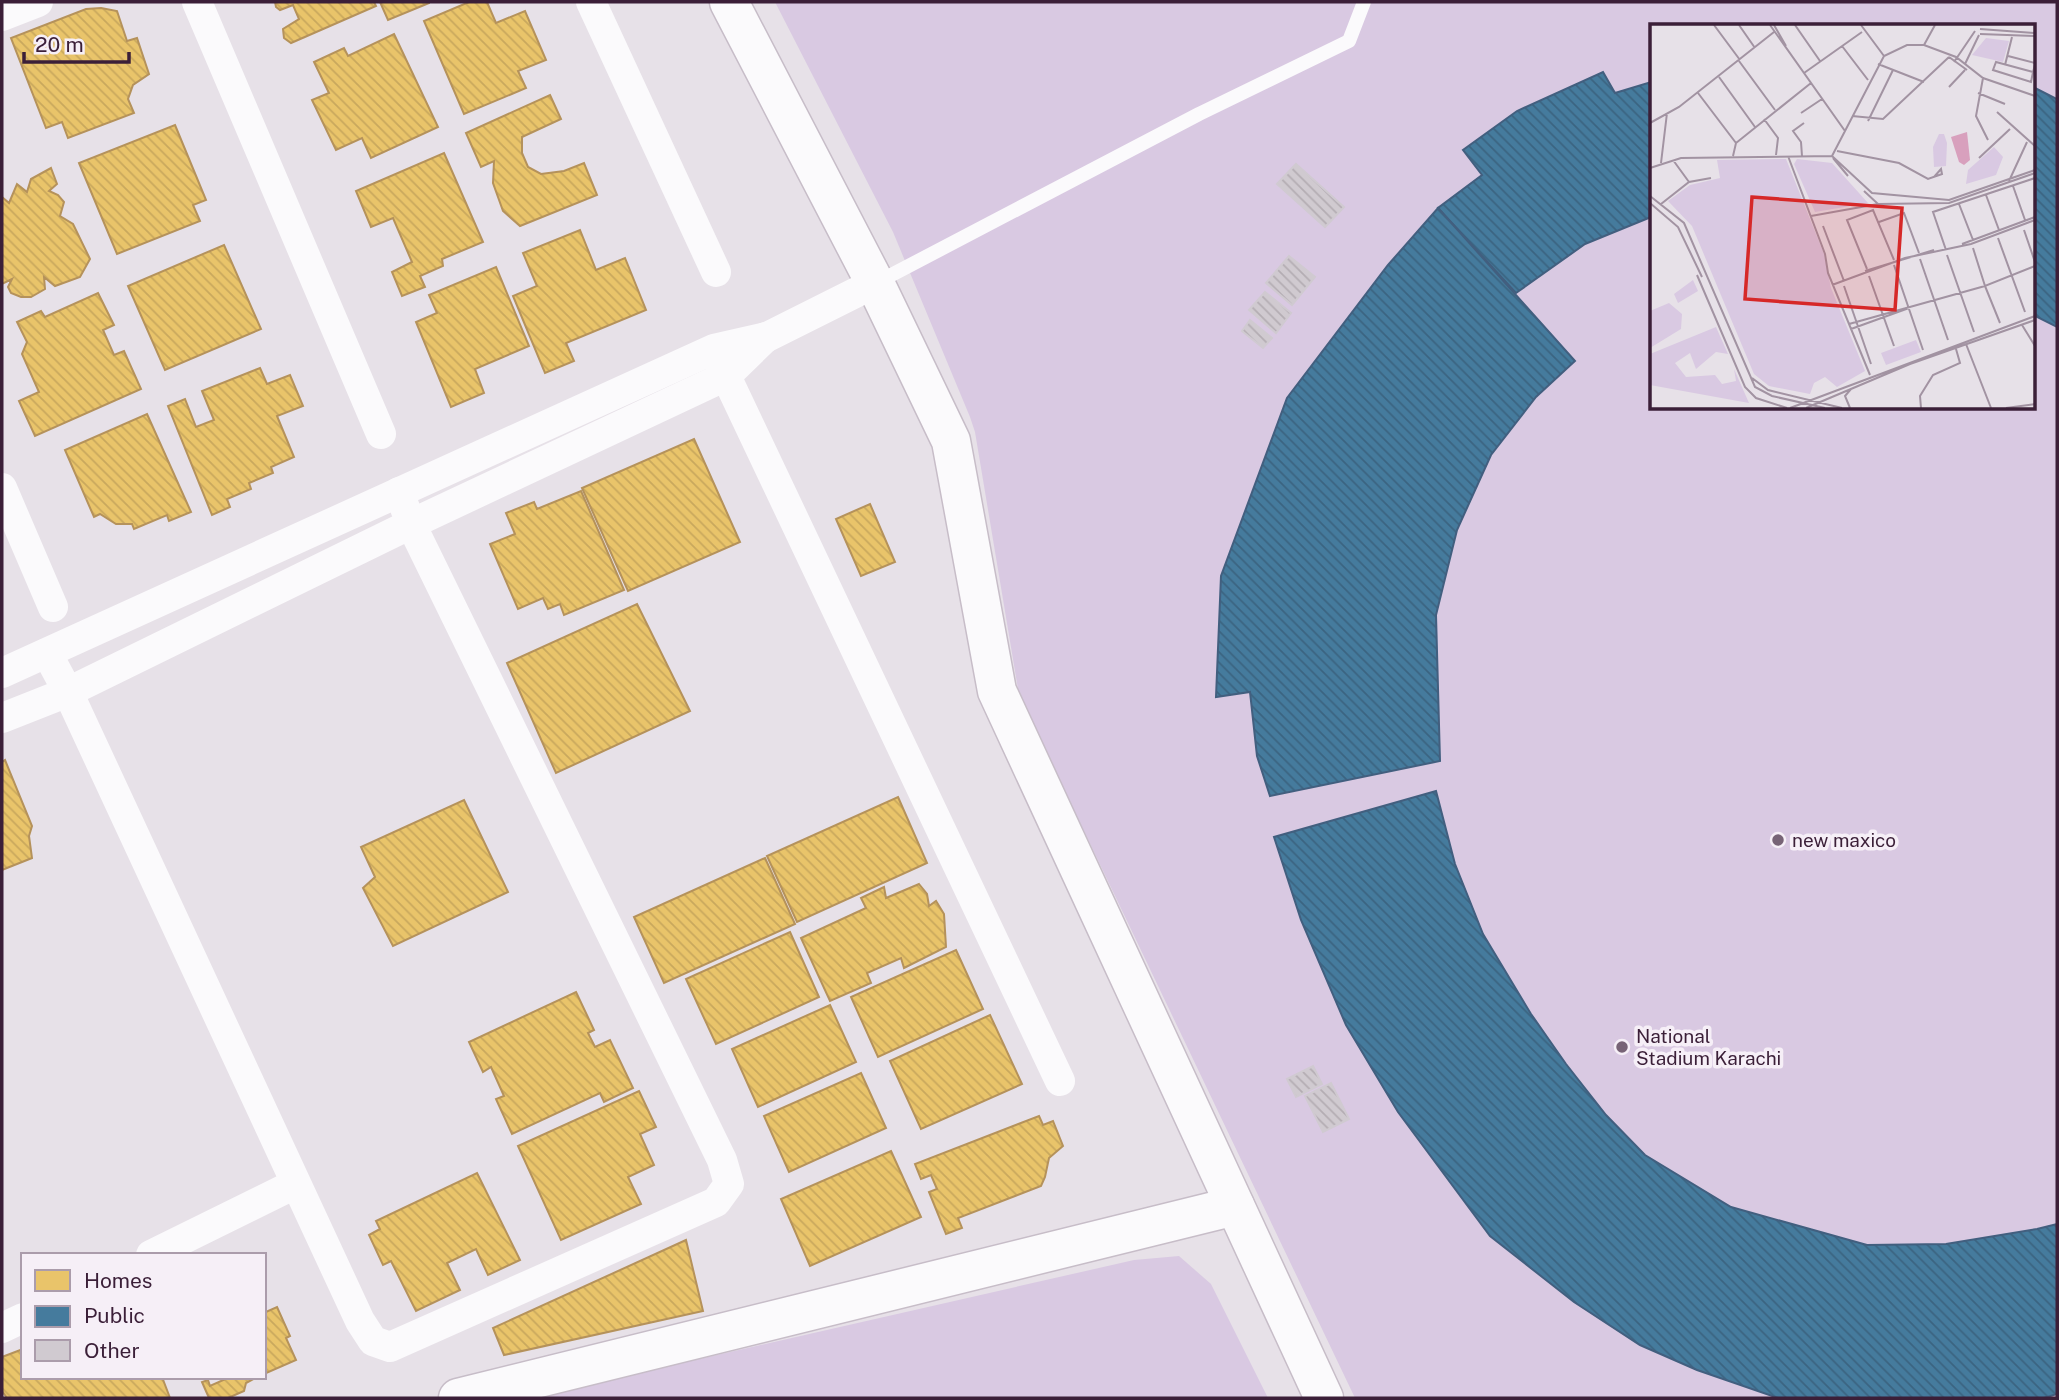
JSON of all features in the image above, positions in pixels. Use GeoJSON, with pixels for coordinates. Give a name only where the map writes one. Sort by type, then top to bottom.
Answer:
{"type":"FeatureCollection","features":[{"type":"Feature","properties":{"kind":"street"},"geometry":{"type":"LineString","coordinates":[[2,16],[38,2]]}},
{"type":"Feature","properties":{"kind":"street"},"geometry":{"type":"LineString","coordinates":[[197,2],[381,434]]}},
{"type":"Feature","properties":{"kind":"street"},"geometry":{"type":"LineString","coordinates":[[592,2],[716,272]]}},
{"type":"Feature","properties":{"kind":"street"},"geometry":{"type":"LineString","coordinates":[[729,2],[876,283],[951,441],[997,691],[1324,1398]]}},
{"type":"Feature","properties":{"kind":"street"},"geometry":{"type":"LineString","coordinates":[[2,674],[713,349],[766,337],[876,283]]}},
{"type":"Feature","properties":{"kind":"street"},"geometry":{"type":"LineString","coordinates":[[2,718],[68,692],[411,524],[726,376],[766,337]]}},
{"type":"Feature","properties":{"kind":"street"},"geometry":{"type":"LineString","coordinates":[[713,349],[1060,1081]]}},
{"type":"Feature","properties":{"kind":"street"},"geometry":{"type":"LineString","coordinates":[[2,488],[53,607]]}},
{"type":"Feature","properties":{"kind":"street"},"geometry":{"type":"LineString","coordinates":[[47,653],[68,692],[295,1184],[360,1321],[373,1341],[390,1347],[716,1202],[729,1184],[722,1160],[411,524],[399,492]]}},
{"type":"Feature","properties":{"kind":"street"},"geometry":{"type":"LineString","coordinates":[[155,1253],[295,1184]]}},
{"type":"Feature","properties":{"kind":"street"},"geometry":{"type":"LineString","coordinates":[[476,1396],[1235,1206]]}},
{"type":"Feature","properties":{"kind":"street"},"geometry":{"type":"LineString","coordinates":[[2,1328],[21,1319]]}},
{"type":"Feature","properties":{"kind":"lane"},"geometry":{"type":"LineString","coordinates":[[876,283],[1199,114],[1349,41],[1364,2]]}},
{"type":"Feature","properties":{"kind":"shaded area","name":"National Stadium Karachi"},"geometry":{"type":"Polygon","coordinates":[[[775,2],[2057,2],[2057,1398],[1355,1398],[1019,695],[975,432],[893,232],[775,2]]]}},
{"type":"Feature","properties":{"kind":"shaded area"},"geometry":{"type":"Polygon","coordinates":[[[1179,1256],[1211,1284],[1268,1398],[528,1398],[1134,1260],[1179,1256]]]}},
{"type":"Feature","properties":{"kind":"building: Homes"},"geometry":{"type":"Polygon","coordinates":[[[275,2],[374,2],[376,6],[291,43],[284,38],[283,29],[299,19],[293,5],[280,10],[275,2]]]}},
{"type":"Feature","properties":{"kind":"building: Homes"},"geometry":{"type":"Polygon","coordinates":[[[380,2],[429,2],[429,3],[388,20],[380,2]]]}},
{"type":"Feature","properties":{"kind":"building: Homes"},"geometry":{"type":"Polygon","coordinates":[[[469,2],[487,2],[496,23],[525,11],[546,60],[518,71],[526,88],[464,114],[424,21],[469,2]]]}},
{"type":"Feature","properties":{"kind":"building: Homes"},"geometry":{"type":"Polygon","coordinates":[[[86,9],[117,11],[127,41],[137,38],[149,74],[133,85],[128,99],[134,113],[68,138],[62,122],[46,128],[11,38],[86,9]]]}},
{"type":"Feature","properties":{"kind":"building: Homes"},"geometry":{"type":"Polygon","coordinates":[[[394,34],[438,127],[371,158],[362,138],[336,150],[312,100],[329,93],[314,62],[344,48],[348,56],[394,34]]]}},
{"type":"Feature","properties":{"kind":"building: Homes"},"geometry":{"type":"Polygon","coordinates":[[[550,95],[561,119],[522,137],[522,153],[528,167],[541,174],[564,171],[584,163],[597,195],[520,226],[503,211],[493,183],[494,161],[481,167],[466,133],[550,95]]]}},
{"type":"Feature","properties":{"kind":"building: Homes"},"geometry":{"type":"Polygon","coordinates":[[[175,125],[206,200],[193,205],[200,221],[117,254],[79,163],[175,125]]]}},
{"type":"Feature","properties":{"kind":"building: Homes"},"geometry":{"type":"Polygon","coordinates":[[[444,153],[483,242],[442,259],[443,266],[420,276],[425,287],[402,296],[392,272],[412,262],[393,218],[371,227],[356,191],[444,153]]]}},
{"type":"Feature","properties":{"kind":"building: Homes"},"geometry":{"type":"Polygon","coordinates":[[[51,168],[57,184],[49,191],[64,202],[60,216],[73,224],[90,259],[80,277],[55,286],[44,277],[45,289],[31,297],[21,297],[11,293],[8,287],[12,279],[2,284],[2,197],[9,203],[17,184],[27,192],[31,179],[51,168]]]}},
{"type":"Feature","properties":{"kind":"building: Homes"},"geometry":{"type":"Polygon","coordinates":[[[580,230],[596,270],[625,258],[646,310],[566,343],[574,361],[545,373],[513,296],[537,286],[523,253],[580,230]]]}},
{"type":"Feature","properties":{"kind":"building: Homes"},"geometry":{"type":"Polygon","coordinates":[[[224,245],[261,329],[165,370],[128,286],[224,245]]]}},
{"type":"Feature","properties":{"kind":"building: Homes"},"geometry":{"type":"Polygon","coordinates":[[[496,267],[529,346],[475,369],[484,393],[451,407],[416,322],[437,313],[429,295],[496,267]]]}},
{"type":"Feature","properties":{"kind":"building: Homes"},"geometry":{"type":"Polygon","coordinates":[[[98,293],[114,325],[103,330],[114,355],[124,351],[141,389],[35,436],[19,401],[39,392],[22,354],[27,342],[17,322],[41,311],[45,317],[98,293]]]}},
{"type":"Feature","properties":{"kind":"building: Homes"},"geometry":{"type":"Polygon","coordinates":[[[260,368],[267,384],[290,375],[303,406],[277,416],[294,457],[271,467],[273,473],[249,483],[251,489],[227,499],[230,507],[212,515],[168,406],[185,399],[196,427],[214,420],[202,391],[260,368]]]}},
{"type":"Feature","properties":{"kind":"building: Homes"},"geometry":{"type":"Polygon","coordinates":[[[147,414],[191,512],[169,521],[167,515],[134,529],[132,524],[116,524],[100,514],[94,517],[65,450],[147,414]]]}},
{"type":"Feature","properties":{"kind":"building: Homes"},"geometry":{"type":"Polygon","coordinates":[[[694,439],[740,542],[628,591],[582,488],[694,439]]]}},
{"type":"Feature","properties":{"kind":"building: Homes"},"geometry":{"type":"Polygon","coordinates":[[[581,491],[624,590],[564,615],[560,604],[548,609],[543,598],[518,609],[490,544],[515,534],[506,513],[534,502],[537,509],[581,491]]]}},
{"type":"Feature","properties":{"kind":"building: Homes"},"geometry":{"type":"Polygon","coordinates":[[[870,504],[895,562],[861,576],[836,519],[870,504]]]}},
{"type":"Feature","properties":{"kind":"building: Homes"},"geometry":{"type":"Polygon","coordinates":[[[637,604],[690,711],[556,773],[507,663],[637,604]]]}},
{"type":"Feature","properties":{"kind":"building: Homes"},"geometry":{"type":"Polygon","coordinates":[[[5,760],[32,826],[29,836],[32,858],[2,870],[2,762],[5,760]]]}},
{"type":"Feature","properties":{"kind":"building: Homes"},"geometry":{"type":"Polygon","coordinates":[[[898,797],[927,863],[797,922],[767,856],[898,797]]]}},
{"type":"Feature","properties":{"kind":"building: Homes"},"geometry":{"type":"Polygon","coordinates":[[[464,800],[508,892],[393,946],[363,888],[375,877],[361,847],[464,800]]]}},
{"type":"Feature","properties":{"kind":"building: Homes"},"geometry":{"type":"Polygon","coordinates":[[[765,858],[795,924],[664,983],[634,917],[765,858]]]}},
{"type":"Feature","properties":{"kind":"building: Homes"},"geometry":{"type":"Polygon","coordinates":[[[919,884],[927,894],[929,906],[936,901],[944,914],[946,947],[904,968],[901,958],[867,973],[871,983],[830,1001],[801,938],[866,908],[861,898],[884,887],[886,898],[919,884]]]}},
{"type":"Feature","properties":{"kind":"building: Homes"},"geometry":{"type":"Polygon","coordinates":[[[790,932],[819,997],[716,1044],[686,979],[790,932]]]}},
{"type":"Feature","properties":{"kind":"building: Homes"},"geometry":{"type":"Polygon","coordinates":[[[956,950],[983,1009],[878,1057],[851,997],[956,950]]]}},
{"type":"Feature","properties":{"kind":"building: Homes"},"geometry":{"type":"Polygon","coordinates":[[[576,992],[594,1030],[588,1033],[595,1047],[610,1040],[633,1088],[604,1102],[600,1093],[512,1134],[496,1099],[504,1096],[491,1067],[483,1072],[469,1042],[576,992]]]}},
{"type":"Feature","properties":{"kind":"building: Homes"},"geometry":{"type":"Polygon","coordinates":[[[830,1005],[856,1062],[758,1107],[732,1049],[830,1005]]]}},
{"type":"Feature","properties":{"kind":"building: Homes"},"geometry":{"type":"Polygon","coordinates":[[[990,1015],[1022,1084],[921,1129],[890,1061],[990,1015]]]}},
{"type":"Feature","properties":{"kind":"building: Homes"},"geometry":{"type":"Polygon","coordinates":[[[861,1073],[886,1128],[789,1172],[764,1116],[861,1073]]]}},
{"type":"Feature","properties":{"kind":"building: Homes"},"geometry":{"type":"Polygon","coordinates":[[[639,1091],[656,1127],[640,1134],[654,1165],[628,1177],[641,1204],[561,1240],[518,1146],[639,1091]]]}},
{"type":"Feature","properties":{"kind":"building: Homes"},"geometry":{"type":"Polygon","coordinates":[[[1039,1116],[1043,1125],[1053,1121],[1063,1146],[1049,1158],[1041,1186],[958,1218],[962,1228],[946,1234],[929,1192],[937,1189],[931,1175],[921,1179],[915,1164],[1039,1116]]]}},
{"type":"Feature","properties":{"kind":"building: Homes"},"geometry":{"type":"Polygon","coordinates":[[[891,1151],[921,1217],[810,1266],[781,1199],[891,1151]]]}},
{"type":"Feature","properties":{"kind":"building: Homes"},"geometry":{"type":"Polygon","coordinates":[[[477,1173],[520,1260],[488,1275],[476,1249],[447,1263],[460,1290],[416,1311],[391,1261],[383,1265],[369,1235],[380,1229],[376,1221],[477,1173]]]}},
{"type":"Feature","properties":{"kind":"building: Homes"},"geometry":{"type":"Polygon","coordinates":[[[686,1240],[703,1311],[504,1355],[493,1328],[686,1240]]]}},
{"type":"Feature","properties":{"kind":"building: Homes"},"geometry":{"type":"Polygon","coordinates":[[[277,1307],[290,1336],[286,1338],[296,1360],[266,1373],[266,1312],[277,1307]]]}},
{"type":"Feature","properties":{"kind":"building: Homes"},"geometry":{"type":"Polygon","coordinates":[[[21,1350],[21,1379],[163,1379],[170,1398],[7,1398],[2,1391],[2,1357],[21,1350]]]}},
{"type":"Feature","properties":{"kind":"building: Homes"},"geometry":{"type":"Polygon","coordinates":[[[226,1379],[253,1379],[246,1383],[244,1391],[228,1398],[209,1398],[202,1382],[208,1380],[210,1386],[226,1379]]]}},
{"type":"Feature","properties":{"kind":"building: Public"},"geometry":{"type":"Polygon","coordinates":[[[1603,72],[1615,93],[1650,82],[1650,217],[1585,244],[1516,293],[1438,208],[1482,175],[1463,150],[1517,111],[1603,72]]]}},
{"type":"Feature","properties":{"kind":"building: Public"},"geometry":{"type":"Polygon","coordinates":[[[2035,88],[2057,99],[2057,327],[2035,316],[2035,88]]]}},
{"type":"Feature","properties":{"kind":"building: Public"},"geometry":{"type":"Polygon","coordinates":[[[1438,208],[1575,361],[1536,397],[1491,455],[1457,530],[1436,615],[1440,761],[1270,796],[1257,756],[1250,692],[1216,697],[1221,576],[1287,398],[1388,265],[1438,208]]]}},
{"type":"Feature","properties":{"kind":"building: Public"},"geometry":{"type":"Polygon","coordinates":[[[1436,791],[1455,864],[1483,934],[1531,1014],[1566,1064],[1606,1115],[1645,1155],[1731,1207],[1867,1245],[1946,1244],[2057,1224],[2057,1394],[2044,1398],[1778,1398],[1697,1370],[1640,1345],[1574,1302],[1490,1236],[1398,1112],[1346,1025],[1301,920],[1274,837],[1436,791]]]}},
{"type":"Feature","properties":{"kind":"building: Other"},"geometry":{"type":"Polygon","coordinates":[[[1296,164],[1344,207],[1325,227],[1277,184],[1296,164]]]}},
{"type":"Feature","properties":{"kind":"building: Other"},"geometry":{"type":"Polygon","coordinates":[[[1289,256],[1315,277],[1292,305],[1266,283],[1289,256]]]}},
{"type":"Feature","properties":{"kind":"building: Other"},"geometry":{"type":"Polygon","coordinates":[[[1265,292],[1291,313],[1276,333],[1249,310],[1265,292]]]}},
{"type":"Feature","properties":{"kind":"building: Other"},"geometry":{"type":"Polygon","coordinates":[[[1250,320],[1272,338],[1263,348],[1242,331],[1250,320]]]}},
{"type":"Feature","properties":{"kind":"building: Other"},"geometry":{"type":"Polygon","coordinates":[[[1313,1066],[1322,1084],[1296,1097],[1287,1079],[1313,1066]]]}},
{"type":"Feature","properties":{"kind":"building: Other"},"geometry":{"type":"Polygon","coordinates":[[[1331,1083],[1349,1119],[1323,1132],[1305,1096],[1331,1083]]]}},
{"type":"Feature","properties":{"kind":"place","name":"new maxico"},"geometry":{"type":"Point","coordinates":[1778,840]}},
{"type":"Feature","properties":{"kind":"place","name":"National Stadium Karachi"},"geometry":{"type":"Point","coordinates":[1622,1047]}}]}
